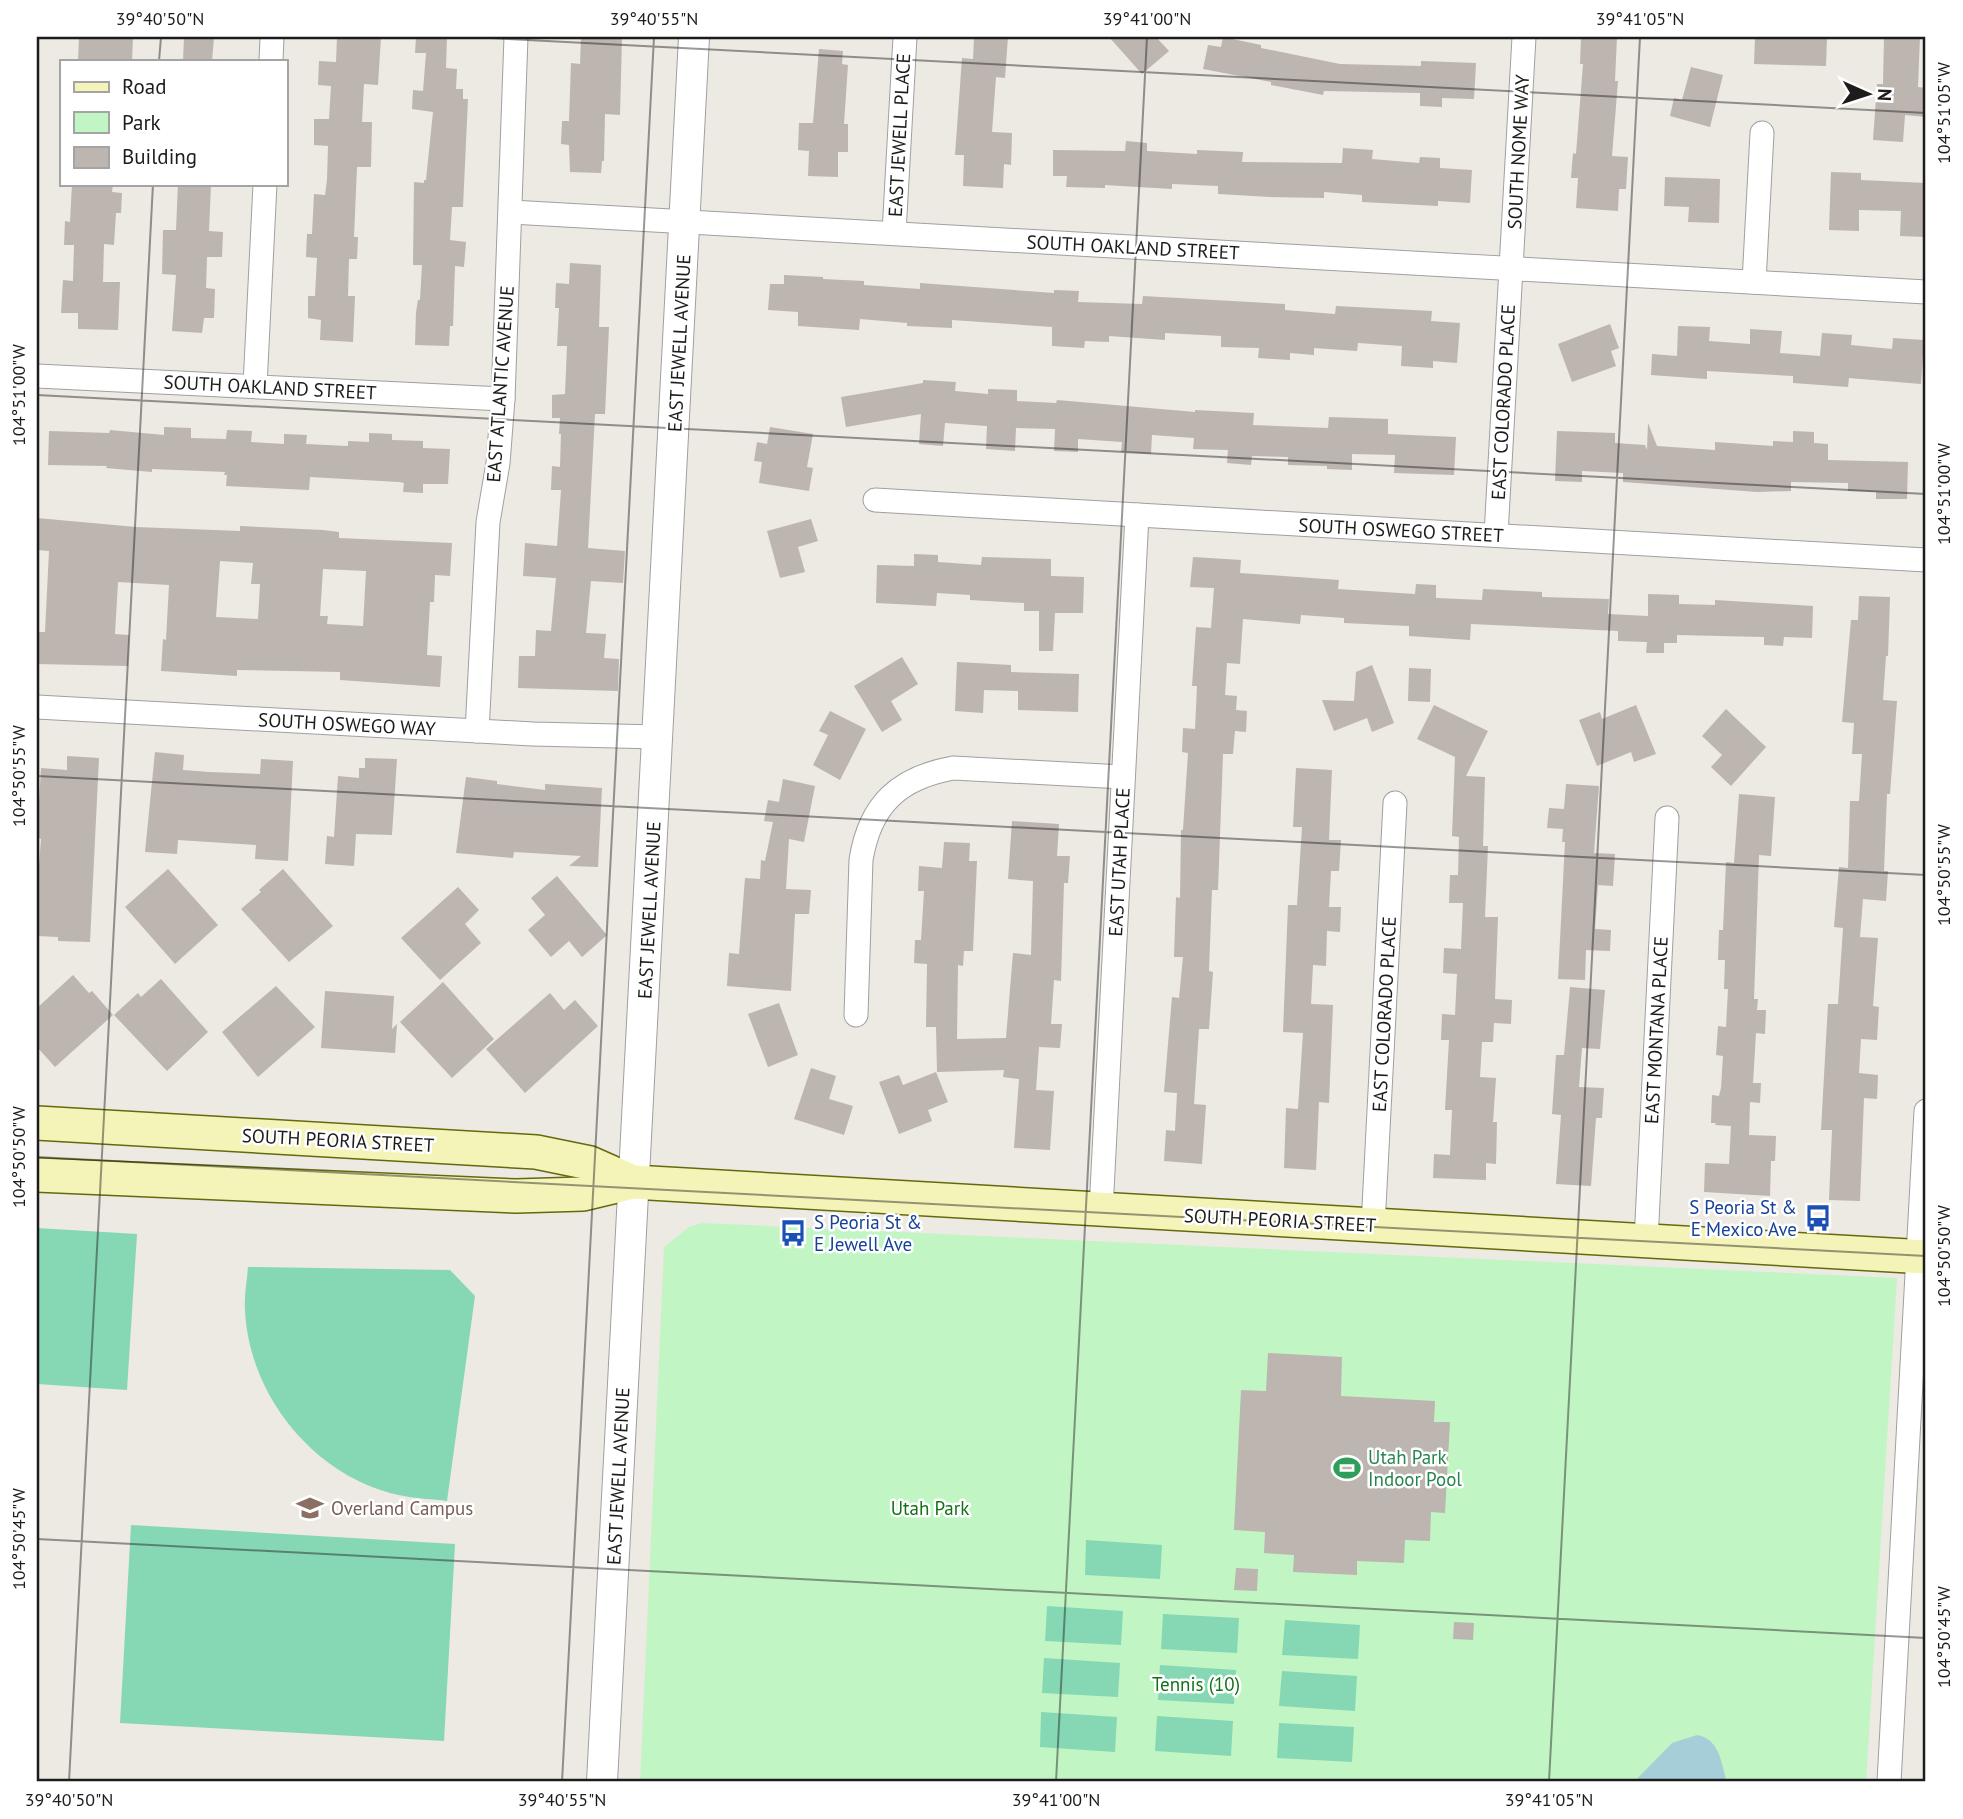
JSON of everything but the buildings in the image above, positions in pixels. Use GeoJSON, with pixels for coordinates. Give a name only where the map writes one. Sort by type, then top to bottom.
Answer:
{"type":"FeatureCollection","features":[{"type":"Feature","properties":{"kind":"main road","name":"SOUTH PEORIA STREET"},"geometry":{"type":"LineString","coordinates":[[37,1123],[530,1151],[590,1163],[634,1182]]}},
{"type":"Feature","properties":{"kind":"main road","name":"SOUTH PEORIA STREET"},"geometry":{"type":"LineString","coordinates":[[37,1175],[516,1196],[589,1193],[634,1182],[1922,1257]]}},
{"type":"Feature","properties":{"kind":"street"},"geometry":{"type":"LineString","coordinates":[[271,60],[272,37]]}},
{"type":"Feature","properties":{"kind":"street","name":"EAST ATLANTIC AVENUE"},"geometry":{"type":"LineString","coordinates":[[477,731],[488,522],[498,463],[503,399],[516,37]]}},
{"type":"Feature","properties":{"kind":"street","name":"EAST JEWELL AVENUE"},"geometry":{"type":"LineString","coordinates":[[602,1782],[694,37]]}},
{"type":"Feature","properties":{"kind":"street","name":"EAST JEWELL PLACE"},"geometry":{"type":"LineString","coordinates":[[894,233],[905,37]]}},
{"type":"Feature","properties":{"kind":"street","name":"SOUTH NOME WAY"},"geometry":{"type":"LineString","coordinates":[[1511,268],[1524,37]]}},
{"type":"Feature","properties":{"kind":"street"},"geometry":{"type":"LineString","coordinates":[[1754,282],[1762,134]]}},
{"type":"Feature","properties":{"kind":"street"},"geometry":{"type":"LineString","coordinates":[[255,386],[265,186]]}},
{"type":"Feature","properties":{"kind":"street","name":"SOUTH OAKLAND STREET"},"geometry":{"type":"LineString","coordinates":[[511,212],[1926,292]]}},
{"type":"Feature","properties":{"kind":"street","name":"EAST COLORADO PLACE"},"geometry":{"type":"LineString","coordinates":[[1496,536],[1511,268]]}},
{"type":"Feature","properties":{"kind":"street","name":"SOUTH OAKLAND STREET"},"geometry":{"type":"LineString","coordinates":[[37,376],[503,399]]}},
{"type":"Feature","properties":{"kind":"street","name":"SOUTH OSWEGO STREET"},"geometry":{"type":"LineString","coordinates":[[875,500],[1926,560]]}},
{"type":"Feature","properties":{"kind":"street","name":"EAST UTAH PLACE"},"geometry":{"type":"LineString","coordinates":[[1101,1210],[1137,515]]}},
{"type":"Feature","properties":{"kind":"street","name":"SOUTH OSWEGO WAY"},"geometry":{"type":"LineString","coordinates":[[37,707],[477,731],[658,737]]}},
{"type":"Feature","properties":{"kind":"street"},"geometry":{"type":"LineString","coordinates":[[856,1015],[861,860],[864,840],[874,816],[886,800],[917,778],[953,768],[1124,777]]}},
{"type":"Feature","properties":{"kind":"street","name":"EAST COLORADO PLACE"},"geometry":{"type":"LineString","coordinates":[[1373,1226],[1395,803]]}},
{"type":"Feature","properties":{"kind":"street","name":"EAST MONTANA PLACE"},"geometry":{"type":"LineString","coordinates":[[1646,1241],[1667,818]]}},
{"type":"Feature","properties":{"kind":"street"},"geometry":{"type":"LineString","coordinates":[[1889,1782],[1922,1257],[1926,1111]]}},
{"type":"Feature","properties":{"kind":"green space","name":"Utah Park"},"geometry":{"type":"Polygon","coordinates":[[[702,1223],[1897,1278],[1866,1782],[640,1782],[664,1247],[689,1227],[702,1223]]]}},
{"type":"Feature","properties":{"kind":"green space"},"geometry":{"type":"Polygon","coordinates":[[[37,1228],[137,1234],[127,1390],[37,1384],[37,1228]]]}},
{"type":"Feature","properties":{"kind":"green space"},"geometry":{"type":"Polygon","coordinates":[[[248,1267],[450,1270],[475,1296],[447,1501],[404,1496],[373,1487],[343,1473],[317,1453],[294,1430],[274,1403],[259,1374],[249,1343],[245,1305],[248,1267]]]}},
{"type":"Feature","properties":{"kind":"green space"},"geometry":{"type":"Polygon","coordinates":[[[131,1525],[455,1544],[444,1741],[120,1723],[131,1525]]]}},
{"type":"Feature","properties":{"kind":"green space"},"geometry":{"type":"Polygon","coordinates":[[[1086,1540],[1162,1545],[1160,1579],[1085,1575],[1086,1540]]]}},
{"type":"Feature","properties":{"kind":"green space"},"geometry":{"type":"Polygon","coordinates":[[[1047,1606],[1123,1611],[1121,1645],[1045,1641],[1047,1606]]]}},
{"type":"Feature","properties":{"kind":"green space"},"geometry":{"type":"Polygon","coordinates":[[[1163,1614],[1239,1618],[1237,1653],[1161,1649],[1163,1614]]]}},
{"type":"Feature","properties":{"kind":"green space"},"geometry":{"type":"Polygon","coordinates":[[[1285,1620],[1360,1625],[1358,1659],[1282,1655],[1285,1620]]]}},
{"type":"Feature","properties":{"kind":"green space"},"geometry":{"type":"Polygon","coordinates":[[[1044,1658],[1120,1663],[1118,1697],[1042,1693],[1044,1658]]]}},
{"type":"Feature","properties":{"kind":"green space","name":"Tennis (10)"},"geometry":{"type":"Polygon","coordinates":[[[1160,1665],[1236,1670],[1234,1704],[1158,1700],[1160,1665]]]}},
{"type":"Feature","properties":{"kind":"green space"},"geometry":{"type":"Polygon","coordinates":[[[1282,1671],[1357,1676],[1355,1711],[1279,1706],[1282,1671]]]}},
{"type":"Feature","properties":{"kind":"green space"},"geometry":{"type":"Polygon","coordinates":[[[1041,1712],[1117,1717],[1115,1752],[1040,1747],[1041,1712]]]}},
{"type":"Feature","properties":{"kind":"green space"},"geometry":{"type":"Polygon","coordinates":[[[1157,1716],[1233,1721],[1231,1756],[1155,1751],[1157,1716]]]}},
{"type":"Feature","properties":{"kind":"green space"},"geometry":{"type":"Polygon","coordinates":[[[1279,1723],[1354,1727],[1352,1762],[1277,1758],[1279,1723]]]}},
{"type":"Feature","properties":{"kind":"water"},"geometry":{"type":"Polygon","coordinates":[[[1697,1735],[1711,1741],[1715,1747],[1727,1782],[1634,1782],[1672,1743],[1697,1735]]]}},
{"type":"Feature","properties":{"kind":"place","name":"S Peoria St & E Mexico Ave"},"geometry":{"type":"Point","coordinates":[1818,1218]}},
{"type":"Feature","properties":{"kind":"place","name":"S Peoria St & E Jewell Ave"},"geometry":{"type":"Point","coordinates":[793,1233]}},
{"type":"Feature","properties":{"kind":"place","name":"Utah Park Indoor Pool"},"geometry":{"type":"Point","coordinates":[1347,1468]}},
{"type":"Feature","properties":{"kind":"place","name":"Overland Campus"},"geometry":{"type":"Point","coordinates":[310,1508]}}]}
